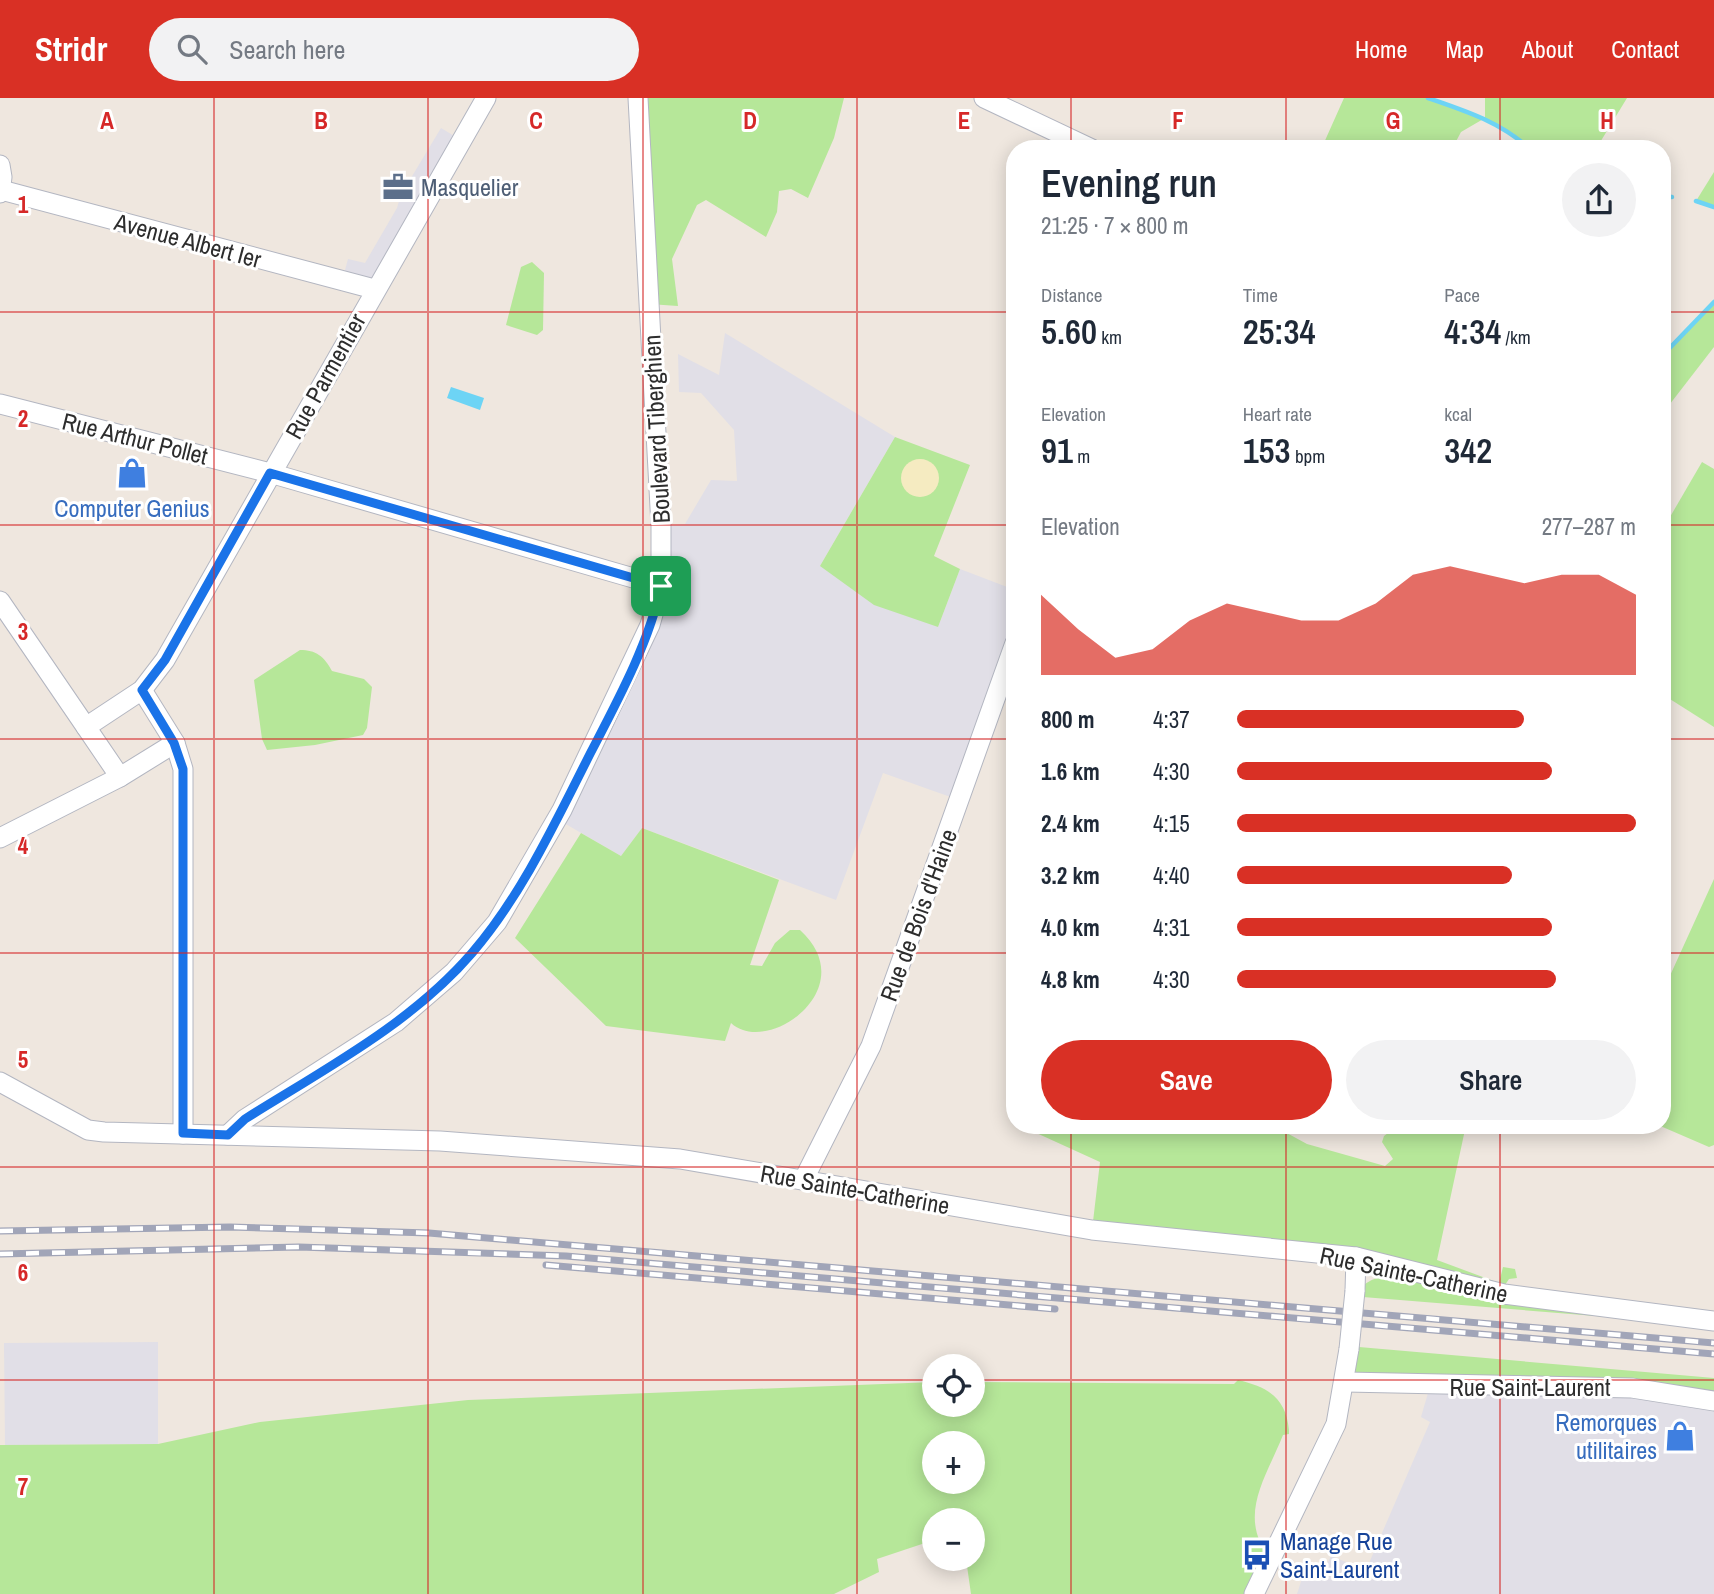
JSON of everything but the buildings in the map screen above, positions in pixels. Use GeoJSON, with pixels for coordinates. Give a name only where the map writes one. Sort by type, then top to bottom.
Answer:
{"type":"FeatureCollection","features":[{"type":"Feature","properties":{"kind":"street","name":"Rue Parmentier"},"geometry":{"type":"LineString","coordinates":[[86,727],[142,690],[165,660],[374,289],[486,98]]}},
{"type":"Feature","properties":{"kind":"street","name":"Boulevard Tiberghien"},"geometry":{"type":"LineString","coordinates":[[228,1135],[245,1119],[396,1022],[454,972],[489,932],[557,819],[599,737],[650,625],[661,586],[662,526],[638,98]]}},
{"type":"Feature","properties":{"kind":"street"},"geometry":{"type":"LineString","coordinates":[[984,98],[1073,140]]}},
{"type":"Feature","properties":{"kind":"street"},"geometry":{"type":"LineString","coordinates":[[0,165],[1,191]]}},
{"type":"Feature","properties":{"kind":"street","name":"Avenue Albert Ier"},"geometry":{"type":"LineString","coordinates":[[1,191],[374,289]]}},
{"type":"Feature","properties":{"kind":"street","name":"Rue Arthur Pollet"},"geometry":{"type":"LineString","coordinates":[[0,404],[270,473],[661,586]]}},
{"type":"Feature","properties":{"kind":"street"},"geometry":{"type":"LineString","coordinates":[[0,601],[120,777]]}},
{"type":"Feature","properties":{"kind":"street","name":"Rue de Bois d'Haine"},"geometry":{"type":"LineString","coordinates":[[804,1179],[870,1046],[1006,668]]}},
{"type":"Feature","properties":{"kind":"street"},"geometry":{"type":"LineString","coordinates":[[142,690],[174,743],[183,769],[183,1133]]}},
{"type":"Feature","properties":{"kind":"street"},"geometry":{"type":"LineString","coordinates":[[0,838],[120,777],[174,743]]}},
{"type":"Feature","properties":{"kind":"street","name":"Rue Sainte-Catherine"},"geometry":{"type":"LineString","coordinates":[[0,1082],[88,1130],[440,1141],[680,1158],[1092,1230],[1356,1257],[1504,1294],[1673,1318],[1714,1321]]}},
{"type":"Feature","properties":{"kind":"street"},"geometry":{"type":"LineString","coordinates":[[1254,1594],[1336,1424],[1346,1382],[1356,1257]]}},
{"type":"Feature","properties":{"kind":"street","name":"Rue Saint-Laurent"},"geometry":{"type":"LineString","coordinates":[[1346,1382],[1632,1388],[1714,1401]]}},
{"type":"Feature","properties":{"kind":"shaded area"},"geometry":{"type":"Polygon","coordinates":[[[441,128],[461,140],[374,289],[342,281],[348,259],[365,263],[397,208],[402,191],[407,192],[411,185],[408,183],[441,128]]]}},
{"type":"Feature","properties":{"kind":"shaded area"},"geometry":{"type":"Polygon","coordinates":[[[725,333],[895,437],[820,566],[938,627],[960,569],[1006,587],[1006,668],[959,800],[883,773],[836,900],[642,828],[621,856],[557,819],[647,631],[661,526],[685,524],[711,480],[737,481],[734,430],[701,393],[679,392],[678,354],[719,375],[725,333]]]}},
{"type":"Feature","properties":{"kind":"shaded area"},"geometry":{"type":"Polygon","coordinates":[[[158,1342],[158,1444],[5,1445],[4,1343],[158,1342]]]}},
{"type":"Feature","properties":{"kind":"shaded area"},"geometry":{"type":"Polygon","coordinates":[[[1625,1392],[1714,1408],[1714,1594],[1297,1594],[1304,1572],[1319,1581],[1331,1556],[1366,1570],[1430,1422],[1421,1417],[1428,1393],[1625,1392]]]}},
{"type":"Feature","properties":{"kind":"green space"},"geometry":{"type":"Polygon","coordinates":[[[638,98],[844,98],[834,138],[808,198],[791,189],[779,191],[777,212],[766,237],[706,200],[697,205],[672,259],[678,306],[649,304],[638,98]]]}},
{"type":"Feature","properties":{"kind":"green space"},"geometry":{"type":"Polygon","coordinates":[[[1344,98],[1428,98],[1485,118],[1461,132],[1457,140],[1325,140],[1344,98]]]}},
{"type":"Feature","properties":{"kind":"green space"},"geometry":{"type":"Polygon","coordinates":[[[1485,98],[1627,98],[1601,140],[1520,140],[1485,118],[1485,98]]]}},
{"type":"Feature","properties":{"kind":"green space"},"geometry":{"type":"Polygon","coordinates":[[[1714,172],[1714,207],[1696,201],[1714,172]]]}},
{"type":"Feature","properties":{"kind":"green space"},"geometry":{"type":"Polygon","coordinates":[[[532,262],[544,273],[543,330],[537,335],[506,325],[521,267],[532,262]]]}},
{"type":"Feature","properties":{"kind":"green space"},"geometry":{"type":"Polygon","coordinates":[[[1714,302],[1714,347],[1671,403],[1671,348],[1714,302]]]}},
{"type":"Feature","properties":{"kind":"green space"},"geometry":{"type":"Polygon","coordinates":[[[895,437],[970,465],[934,556],[960,569],[938,627],[874,605],[820,566],[895,437]]]}},
{"type":"Feature","properties":{"kind":"green space"},"geometry":{"type":"Polygon","coordinates":[[[1702,462],[1714,469],[1714,727],[1671,700],[1671,515],[1702,462]]]}},
{"type":"Feature","properties":{"kind":"green space"},"geometry":{"type":"Polygon","coordinates":[[[300,650],[315,653],[326,661],[332,671],[364,679],[372,687],[367,728],[363,735],[315,745],[267,750],[262,739],[254,680],[300,650]]]}},
{"type":"Feature","properties":{"kind":"green space"},"geometry":{"type":"Polygon","coordinates":[[[642,828],[779,880],[750,965],[762,966],[775,943],[790,930],[800,930],[817,952],[821,974],[816,994],[803,1011],[786,1024],[766,1031],[747,1031],[731,1023],[725,1041],[606,1026],[515,938],[581,833],[621,856],[642,828]]]}},
{"type":"Feature","properties":{"kind":"green space"},"geometry":{"type":"Polygon","coordinates":[[[1714,879],[1714,1145],[1709,1147],[1671,1131],[1671,973],[1714,879]]]}},
{"type":"Feature","properties":{"kind":"green space"},"geometry":{"type":"Polygon","coordinates":[[[1039,1134],[1289,1134],[1307,1144],[1385,1166],[1393,1159],[1382,1142],[1387,1134],[1464,1134],[1437,1260],[1499,1283],[1503,1267],[1515,1269],[1517,1278],[1509,1279],[1505,1285],[1645,1320],[1363,1297],[1360,1289],[1374,1279],[1426,1275],[1092,1230],[1100,1162],[1039,1134]]]}},
{"type":"Feature","properties":{"kind":"green space"},"geometry":{"type":"Polygon","coordinates":[[[1359,1347],[1714,1378],[1714,1401],[1346,1382],[1359,1347]]]}},
{"type":"Feature","properties":{"kind":"green space"},"geometry":{"type":"Polygon","coordinates":[[[1238,1380],[1267,1390],[1284,1410],[1289,1434],[1283,1435],[1258,1497],[1256,1528],[1271,1559],[1253,1594],[971,1594],[968,1571],[985,1571],[985,1508],[922,1508],[922,1544],[877,1559],[879,1572],[834,1594],[0,1594],[0,1445],[158,1444],[260,1422],[468,1400],[922,1382],[922,1417],[985,1417],[985,1382],[1234,1384],[1238,1380]]]}},
{"type":"Feature","properties":{"kind":"sand"},"geometry":{"type":"Polygon","coordinates":[[[920,459],[933,465],[939,478],[933,491],[920,497],[907,491],[901,478],[907,465],[920,459]]]}},
{"type":"Feature","properties":{"kind":"water"},"geometry":{"type":"Polygon","coordinates":[[[451,387],[484,398],[480,410],[447,398],[451,387]]]}},
{"type":"Feature","properties":{"kind":"waterway"},"geometry":{"type":"LineString","coordinates":[[1428,98],[1495,124],[1519,140]]}},
{"type":"Feature","properties":{"kind":"waterway"},"geometry":{"type":"LineString","coordinates":[[1696,201],[1714,207]]}},
{"type":"Feature","properties":{"kind":"waterway"},"geometry":{"type":"LineString","coordinates":[[1671,347],[1714,302]]}},
{"type":"Feature","properties":{"kind":"railway"},"geometry":{"type":"LineString","coordinates":[[0,1231],[230,1227],[429,1233],[1714,1343]]}},
{"type":"Feature","properties":{"kind":"railway"},"geometry":{"type":"LineString","coordinates":[[0,1254],[299,1247],[566,1256],[1714,1354]]}},
{"type":"Feature","properties":{"kind":"railway"},"geometry":{"type":"LineString","coordinates":[[546,1265],[1055,1309]]}},
{"type":"Feature","properties":{"kind":"place","name":"Masquelier"},"geometry":{"type":"Point","coordinates":[398,187]}},
{"type":"Feature","properties":{"kind":"place","name":"Computer Genius"},"geometry":{"type":"Point","coordinates":[132,473]}},
{"type":"Feature","properties":{"kind":"place","name":"Remorques utilitaires"},"geometry":{"type":"Point","coordinates":[1680,1436]}},
{"type":"Feature","properties":{"kind":"place","name":"Manage Rue Saint-Laurent"},"geometry":{"type":"Point","coordinates":[1257,1555]}},
{"type":"Feature","properties":{"kind":"route"},"geometry":{"type":"LineString","coordinates":[[270,473],[661,586],[650,625],[562,810],[508,905],[471,954],[437,988],[396,1022],[245,1119],[228,1135],[183,1133],[183,769],[174,743],[142,690],[165,660],[270,473]]}}]}
